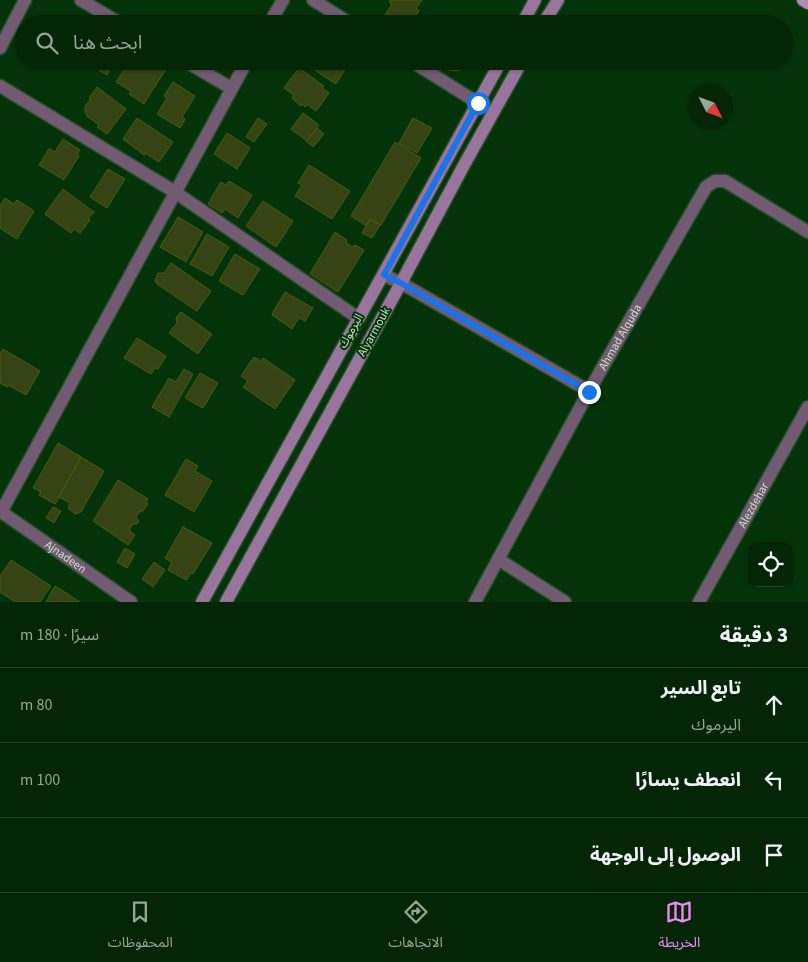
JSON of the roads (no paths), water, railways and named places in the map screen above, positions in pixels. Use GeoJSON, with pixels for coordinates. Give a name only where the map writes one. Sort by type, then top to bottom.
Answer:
{"type":"FeatureCollection","features":[{"type":"Feature","properties":{"kind":"main road"},"geometry":{"type":"LineString","coordinates":[[803,0],[808,3]]}},
{"type":"Feature","properties":{"kind":"street"},"geometry":{"type":"LineString","coordinates":[[17,15],[25,0]]}},
{"type":"Feature","properties":{"kind":"street"},"geometry":{"type":"LineString","coordinates":[[80,0],[106,15]]}},
{"type":"Feature","properties":{"kind":"street"},"geometry":{"type":"LineString","coordinates":[[274,15],[283,0]]}},
{"type":"Feature","properties":{"kind":"street"},"geometry":{"type":"LineString","coordinates":[[313,0],[337,15]]}},
{"type":"Feature","properties":{"kind":"street"},"geometry":{"type":"LineString","coordinates":[[527,15],[535,0]]}},
{"type":"Feature","properties":{"kind":"street"},"geometry":{"type":"LineString","coordinates":[[549,15],[558,0]]}},
{"type":"Feature","properties":{"kind":"street"},"geometry":{"type":"LineString","coordinates":[[0,48],[15,19]]}},
{"type":"Feature","properties":{"kind":"street"},"geometry":{"type":"LineString","coordinates":[[200,70],[231,88]]}},
{"type":"Feature","properties":{"kind":"street"},"geometry":{"type":"LineString","coordinates":[[0,512],[242,70]]}},
{"type":"Feature","properties":{"kind":"street"},"geometry":{"type":"LineString","coordinates":[[425,70],[478,103]]}},
{"type":"Feature","properties":{"kind":"street","name":"اليرموك"},"geometry":{"type":"LineString","coordinates":[[202,602],[496,70]]}},
{"type":"Feature","properties":{"kind":"street","name":"Alyarmouk"},"geometry":{"type":"LineString","coordinates":[[226,602],[517,70]]}},
{"type":"Feature","properties":{"kind":"street"},"geometry":{"type":"LineString","coordinates":[[0,86],[175,192],[358,318]]}},
{"type":"Feature","properties":{"kind":"street","name":"Ahmad Alquda"},"geometry":{"type":"LineString","coordinates":[[475,602],[589,392],[706,187],[715,181],[725,181],[808,232]]}},
{"type":"Feature","properties":{"kind":"street"},"geometry":{"type":"LineString","coordinates":[[384,275],[589,392]]}},
{"type":"Feature","properties":{"kind":"street","name":"Alezdehar"},"geometry":{"type":"LineString","coordinates":[[699,602],[808,407]]}},
{"type":"Feature","properties":{"kind":"street","name":"Ajnadeen"},"geometry":{"type":"LineString","coordinates":[[0,512],[131,602]]}},
{"type":"Feature","properties":{"kind":"street"},"geometry":{"type":"LineString","coordinates":[[498,560],[565,602]]}}]}
